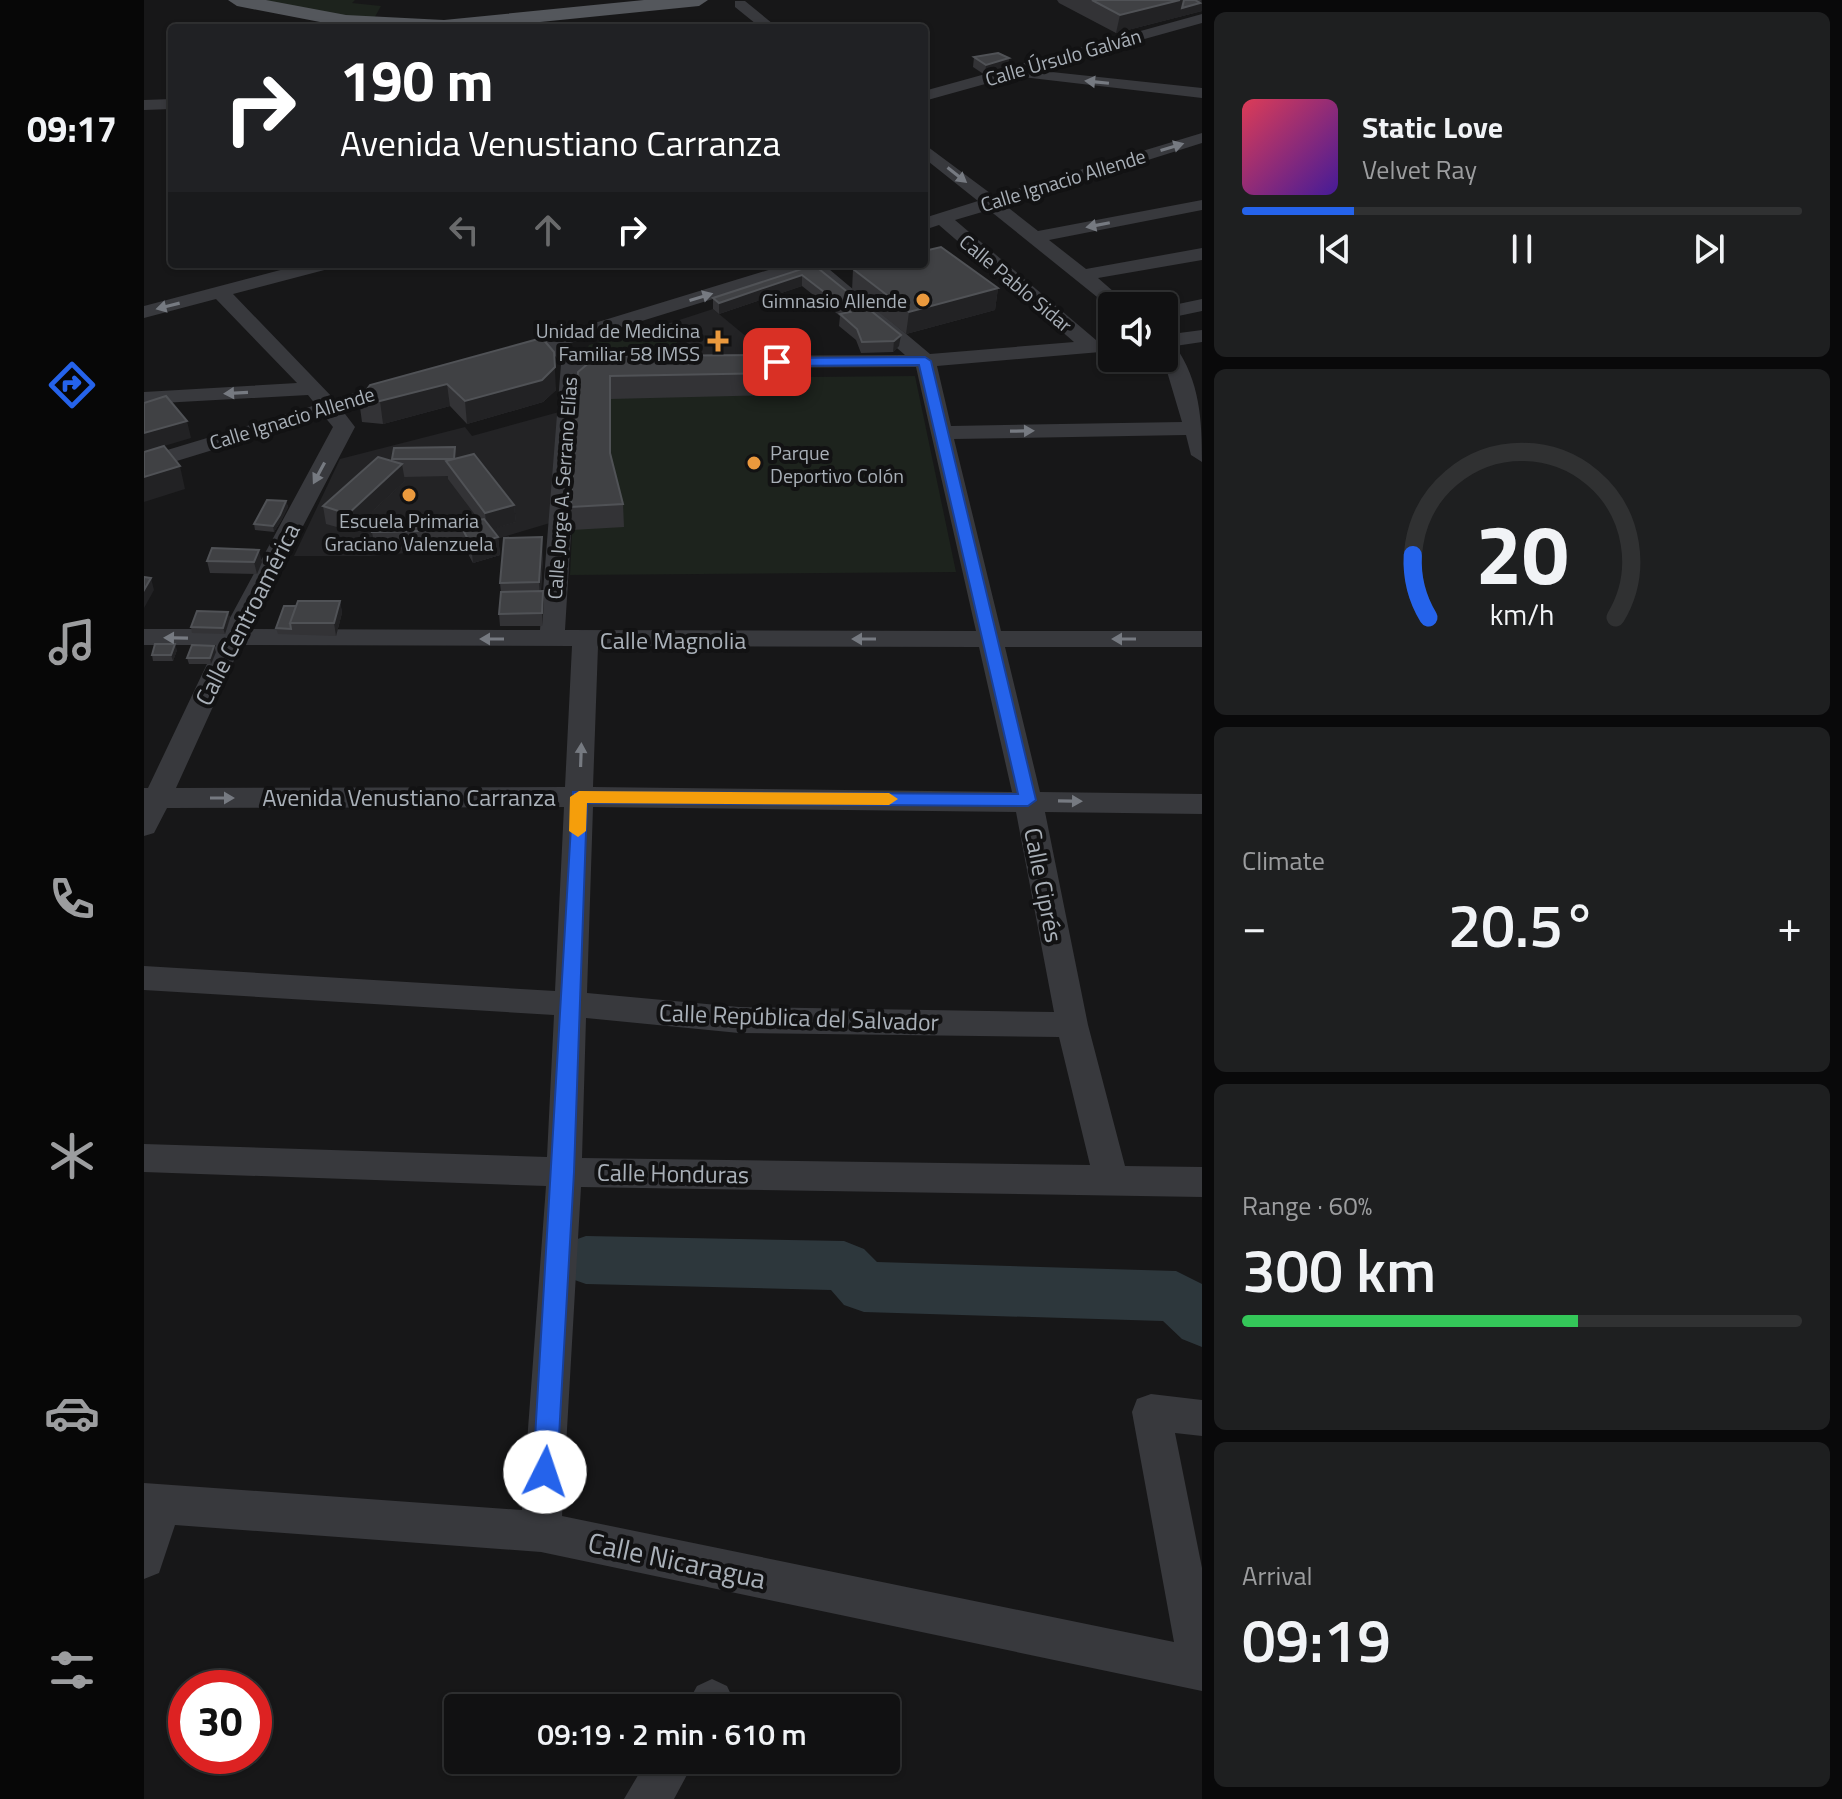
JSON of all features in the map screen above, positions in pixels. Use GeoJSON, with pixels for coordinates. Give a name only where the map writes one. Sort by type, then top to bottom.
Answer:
{"type":"FeatureCollection","features":[{"type":"Feature","properties":{"kind":"main road"},"geometry":{"type":"LineString","coordinates":[[237,0],[263,2],[346,21],[405,24]]}},
{"type":"Feature","properties":{"kind":"main road"},"geometry":{"type":"LineString","coordinates":[[464,24],[699,0]]}},
{"type":"Feature","properties":{"kind":"street"},"geometry":{"type":"LineString","coordinates":[[740,4],[765,24]]}},
{"type":"Feature","properties":{"kind":"street","name":"Calle Úrsulo Galván"},"geometry":{"type":"LineString","coordinates":[[928,95],[1202,18]]}},
{"type":"Feature","properties":{"kind":"street"},"geometry":{"type":"LineString","coordinates":[[1007,73],[1202,93]]}},
{"type":"Feature","properties":{"kind":"street"},"geometry":{"type":"LineString","coordinates":[[144,105],[168,104]]}},
{"type":"Feature","properties":{"kind":"street","name":"Calle Ignacio Allende"},"geometry":{"type":"LineString","coordinates":[[932,221],[1202,138]]}},
{"type":"Feature","properties":{"kind":"street"},"geometry":{"type":"LineString","coordinates":[[928,152],[1104,292]]}},
{"type":"Feature","properties":{"kind":"street"},"geometry":{"type":"LineString","coordinates":[[1037,237],[1202,205]]}},
{"type":"Feature","properties":{"kind":"street","name":"Calle Pablo Sidar"},"geometry":{"type":"LineString","coordinates":[[932,221],[958,234],[1098,343]]}},
{"type":"Feature","properties":{"kind":"street"},"geometry":{"type":"LineString","coordinates":[[1084,275],[1202,254]]}},
{"type":"Feature","properties":{"kind":"street"},"geometry":{"type":"LineString","coordinates":[[144,312],[311,268]]}},
{"type":"Feature","properties":{"kind":"street"},"geometry":{"type":"LineString","coordinates":[[494,360],[796,268]]}},
{"type":"Feature","properties":{"kind":"street"},"geometry":{"type":"LineString","coordinates":[[814,268],[925,361]]}},
{"type":"Feature","properties":{"kind":"street"},"geometry":{"type":"LineString","coordinates":[[221,293],[321,397]]}},
{"type":"Feature","properties":{"kind":"street"},"geometry":{"type":"LineString","coordinates":[[1178,310],[1202,305]]}},
{"type":"Feature","properties":{"kind":"street"},"geometry":{"type":"LineString","coordinates":[[1178,340],[1202,336]]}},
{"type":"Feature","properties":{"kind":"street","name":"Calle Jorge A. Serrano Elías"},"geometry":{"type":"LineString","coordinates":[[541,1532],[564,1172],[579,797],[568,640],[571,363],[554,343]]}},
{"type":"Feature","properties":{"kind":"street"},"geometry":{"type":"LineString","coordinates":[[709,362],[925,361],[1098,346]]}},
{"type":"Feature","properties":{"kind":"street","name":"Calle Ciprés"},"geometry":{"type":"LineString","coordinates":[[925,361],[1028,800],[1072,1025],[1111,1181]]}},
{"type":"Feature","properties":{"kind":"street"},"geometry":{"type":"LineString","coordinates":[[571,363],[648,363]]}},
{"type":"Feature","properties":{"kind":"street"},"geometry":{"type":"LineString","coordinates":[[1178,365],[1198,428],[1202,455]]}},
{"type":"Feature","properties":{"kind":"street","name":"Calle Ignacio Allende"},"geometry":{"type":"LineString","coordinates":[[144,464],[321,397],[419,380]]}},
{"type":"Feature","properties":{"kind":"street"},"geometry":{"type":"LineString","coordinates":[[144,398],[321,397]]}},
{"type":"Feature","properties":{"kind":"street","name":"Calle Centroamérica"},"geometry":{"type":"LineString","coordinates":[[144,826],[151,798],[344,427],[321,397]]}},
{"type":"Feature","properties":{"kind":"street"},"geometry":{"type":"LineString","coordinates":[[944,433],[1198,428]]}},
{"type":"Feature","properties":{"kind":"street","name":"Calle Magnolia"},"geometry":{"type":"LineString","coordinates":[[144,637],[1202,639]]}},
{"type":"Feature","properties":{"kind":"street","name":"Avenida Venustiano Carranza"},"geometry":{"type":"LineString","coordinates":[[151,798],[579,797],[1202,804]]}},
{"type":"Feature","properties":{"kind":"street","name":"Calle República del Salvador"},"geometry":{"type":"LineString","coordinates":[[144,978],[570,1004],[739,1020],[1072,1025]]}},
{"type":"Feature","properties":{"kind":"street","name":"Calle Honduras"},"geometry":{"type":"LineString","coordinates":[[144,1158],[564,1172],[1202,1182]]}},
{"type":"Feature","properties":{"kind":"street"},"geometry":{"type":"LineString","coordinates":[[1202,1418],[1151,1412],[1202,1669]]}},
{"type":"Feature","properties":{"kind":"street"},"geometry":{"type":"LineString","coordinates":[[144,1558],[153,1504]]}},
{"type":"Feature","properties":{"kind":"street","name":"Calle Nicaragua"},"geometry":{"type":"LineString","coordinates":[[153,1504],[541,1532],[1202,1669]]}},
{"type":"Feature","properties":{"kind":"street"},"geometry":{"type":"LineString","coordinates":[[647,1799],[664,1774]]}},
{"type":"Feature","properties":{"kind":"shaded area"},"geometry":{"type":"Polygon","coordinates":[[[268,0],[355,0],[352,3],[381,6],[371,24],[261,5],[268,0]]]}},
{"type":"Feature","properties":{"kind":"shaded area","name":"Unidad de Medicina Familiar 58 IMSS"},"geometry":{"type":"Polygon","coordinates":[[[713,309],[772,358],[703,358],[667,324],[713,309]]]}},
{"type":"Feature","properties":{"kind":"shaded area"},"geometry":{"type":"Polygon","coordinates":[[[660,326],[690,355],[596,355],[586,351],[589,345],[660,326]]]}},
{"type":"Feature","properties":{"kind":"shaded area","name":"Parque Deportivo Colón"},"geometry":{"type":"Polygon","coordinates":[[[915,376],[956,572],[570,575],[579,395],[616,379],[915,376]]]}},
{"type":"Feature","properties":{"kind":"shaded area","name":"Escuela Primaria Graciano Valenzuela"},"geometry":{"type":"Polygon","coordinates":[[[559,412],[550,523],[490,541],[500,555],[473,563],[465,548],[371,556],[294,556],[340,459],[465,427],[472,436],[559,412]]]}},
{"type":"Feature","properties":{"kind":"building"},"geometry":{"type":"Polygon","coordinates":[[[1092,0],[1180,0],[1120,15],[1092,0]]]}},
{"type":"Feature","properties":{"kind":"building"},"geometry":{"type":"Polygon","coordinates":[[[1184,0],[1195,0],[1200,3],[1182,8],[1184,0]]]}},
{"type":"Feature","properties":{"kind":"building"},"geometry":{"type":"Polygon","coordinates":[[[998,53],[1009,58],[986,65],[974,57],[998,53]]]}},
{"type":"Feature","properties":{"kind":"building"},"geometry":{"type":"Polygon","coordinates":[[[941,247],[998,288],[909,312],[853,269],[928,268],[928,250],[941,247]]]}},
{"type":"Feature","properties":{"kind":"building"},"geometry":{"type":"Polygon","coordinates":[[[805,268],[818,268],[901,335],[894,341],[862,342],[857,329],[840,314],[850,312],[802,275],[719,303],[713,298],[805,268]]]}},
{"type":"Feature","properties":{"kind":"building"},"geometry":{"type":"Polygon","coordinates":[[[542,338],[554,352],[555,367],[542,380],[465,401],[447,384],[380,401],[359,400],[370,385],[542,338]]]}},
{"type":"Feature","properties":{"kind":"building"},"geometry":{"type":"Polygon","coordinates":[[[775,355],[778,373],[610,376],[610,453],[623,504],[571,507],[578,372],[590,362],[615,356],[775,355]]]}},
{"type":"Feature","properties":{"kind":"building"},"geometry":{"type":"Polygon","coordinates":[[[166,396],[187,421],[144,433],[144,403],[166,396]]]}},
{"type":"Feature","properties":{"kind":"building"},"geometry":{"type":"Polygon","coordinates":[[[164,446],[180,466],[144,477],[144,452],[164,446]]]}},
{"type":"Feature","properties":{"kind":"building"},"geometry":{"type":"Polygon","coordinates":[[[455,447],[454,459],[392,459],[394,448],[455,447]]]}},
{"type":"Feature","properties":{"kind":"building"},"geometry":{"type":"Polygon","coordinates":[[[474,454],[514,505],[485,513],[446,461],[474,454]]]}},
{"type":"Feature","properties":{"kind":"building"},"geometry":{"type":"Polygon","coordinates":[[[378,457],[402,464],[348,514],[323,506],[378,457]]]}},
{"type":"Feature","properties":{"kind":"building"},"geometry":{"type":"Polygon","coordinates":[[[267,500],[286,501],[273,526],[254,524],[267,500]]]}},
{"type":"Feature","properties":{"kind":"building"},"geometry":{"type":"Polygon","coordinates":[[[484,519],[498,537],[471,545],[463,530],[372,532],[374,524],[463,523],[484,519]]]}},
{"type":"Feature","properties":{"kind":"building"},"geometry":{"type":"Polygon","coordinates":[[[542,537],[539,582],[500,583],[504,538],[542,537]]]}},
{"type":"Feature","properties":{"kind":"building"},"geometry":{"type":"Polygon","coordinates":[[[212,548],[259,550],[254,562],[207,561],[212,548]]]}},
{"type":"Feature","properties":{"kind":"building"},"geometry":{"type":"Polygon","coordinates":[[[144,577],[151,578],[144,590],[144,577]]]}},
{"type":"Feature","properties":{"kind":"building"},"geometry":{"type":"Polygon","coordinates":[[[543,591],[542,613],[499,614],[501,592],[543,591]]]}},
{"type":"Feature","properties":{"kind":"building"},"geometry":{"type":"Polygon","coordinates":[[[298,601],[340,601],[334,623],[290,623],[298,601]]]}},
{"type":"Feature","properties":{"kind":"building"},"geometry":{"type":"Polygon","coordinates":[[[284,606],[296,606],[291,629],[276,628],[284,606]]]}},
{"type":"Feature","properties":{"kind":"building"},"geometry":{"type":"Polygon","coordinates":[[[197,611],[228,612],[223,628],[191,627],[197,611]]]}},
{"type":"Feature","properties":{"kind":"building"},"geometry":{"type":"Polygon","coordinates":[[[155,644],[175,644],[171,655],[152,655],[155,644]]]}},
{"type":"Feature","properties":{"kind":"building"},"geometry":{"type":"Polygon","coordinates":[[[192,645],[214,646],[210,658],[187,658],[192,645]]]}},
{"type":"Feature","properties":{"kind":"waterway"},"geometry":{"type":"LineString","coordinates":[[586,1260],[844,1266],[864,1287],[1176,1296],[1202,1321]]}},
{"type":"Feature","properties":{"kind":"slow traffic"},"geometry":{"type":"LineString","coordinates":[[578,831],[579,797],[889,799]]}},
{"type":"Feature","properties":{"kind":"place","name":"Gimnasio Allende"},"geometry":{"type":"Point","coordinates":[923,300]}},
{"type":"Feature","properties":{"kind":"place","name":"Unidad de Medicina Familiar 58 IMSS"},"geometry":{"type":"Point","coordinates":[718,341]}},
{"type":"Feature","properties":{"kind":"place","name":"Parque Deportivo Colón"},"geometry":{"type":"Point","coordinates":[754,463]}},
{"type":"Feature","properties":{"kind":"place","name":"Escuela Primaria Graciano Valenzuela"},"geometry":{"type":"Point","coordinates":[409,495]}},
{"type":"Feature","properties":{"kind":"route"},"geometry":{"type":"LineString","coordinates":[[545,1472],[564,1172],[579,797],[1028,800],[925,361],[777,362]]}}]}
